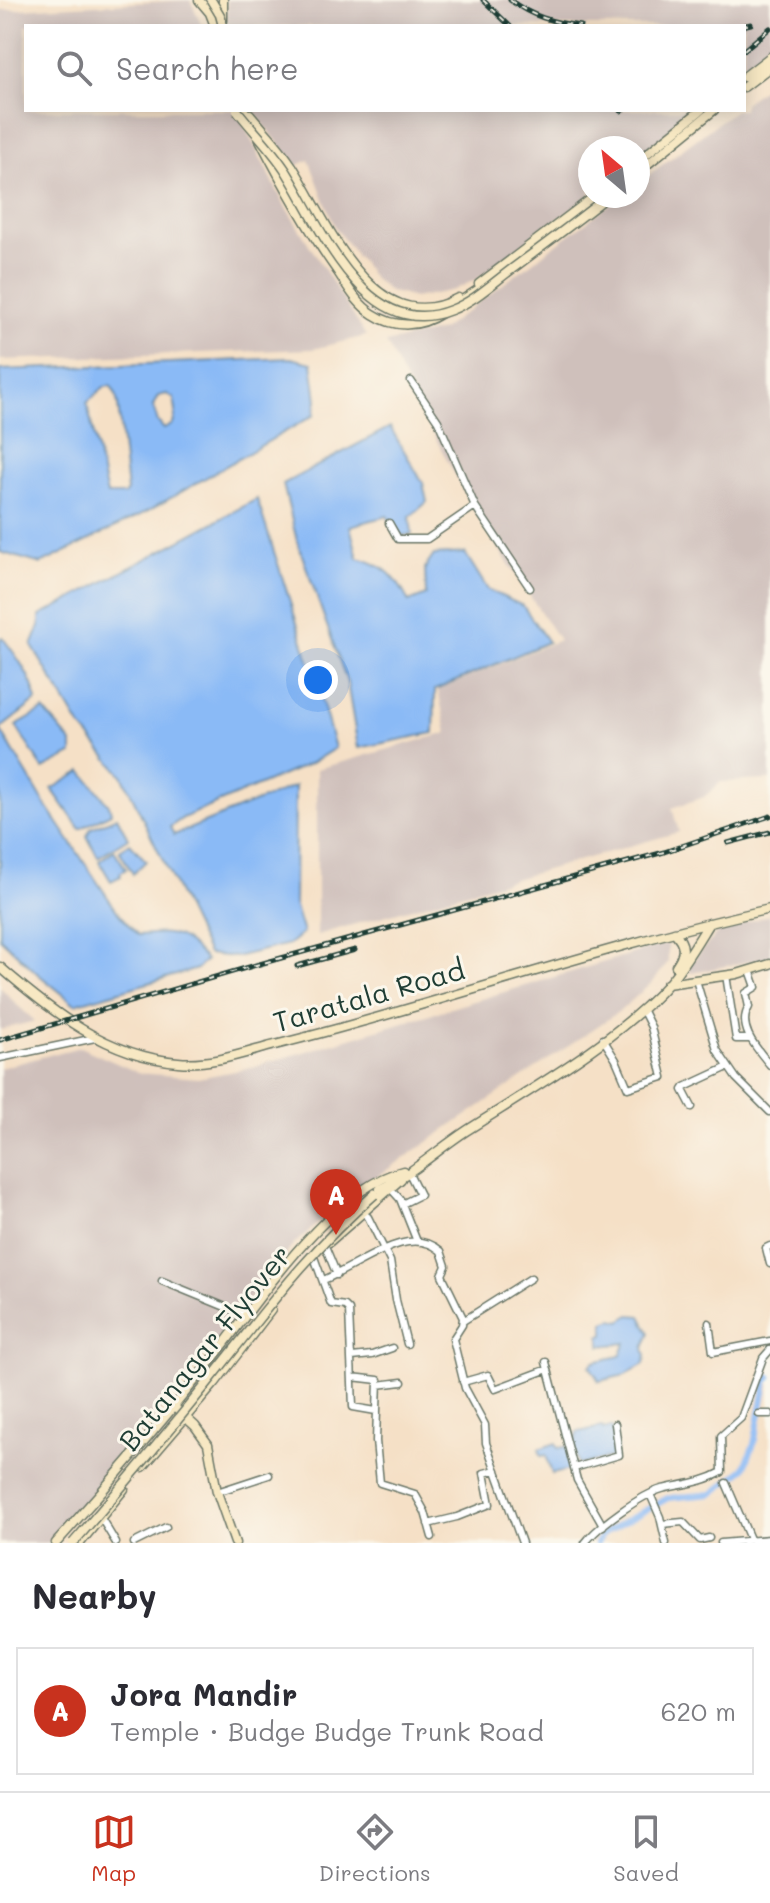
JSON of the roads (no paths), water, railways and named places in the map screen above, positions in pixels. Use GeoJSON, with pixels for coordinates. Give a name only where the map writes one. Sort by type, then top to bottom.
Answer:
{"type":"FeatureCollection","features":[{"type":"Feature","properties":{"kind":"street"},"geometry":{"type":"LineString","coordinates":[[199,0],[207,8],[214,24]]}},
{"type":"Feature","properties":{"kind":"street"},"geometry":{"type":"LineString","coordinates":[[211,0],[222,24]]}},
{"type":"Feature","properties":{"kind":"street"},"geometry":{"type":"LineString","coordinates":[[223,0],[223,24]]}},
{"type":"Feature","properties":{"kind":"street"},"geometry":{"type":"LineString","coordinates":[[746,75],[770,57]]}},
{"type":"Feature","properties":{"kind":"street"},"geometry":{"type":"LineString","coordinates":[[746,86],[770,68]]}},
{"type":"Feature","properties":{"kind":"street"},"geometry":{"type":"LineString","coordinates":[[239,112],[275,155],[361,287],[378,303],[407,315],[440,314],[472,299],[590,208]]}},
{"type":"Feature","properties":{"kind":"street"},"geometry":{"type":"LineString","coordinates":[[246,112],[311,234],[361,305],[375,316],[391,322],[416,325],[437,317],[498,277],[590,208]]}},
{"type":"Feature","properties":{"kind":"street"},"geometry":{"type":"LineString","coordinates":[[247,112],[292,165],[359,273],[377,292],[401,305],[431,308],[453,301],[579,208]]}},
{"type":"Feature","properties":{"kind":"street"},"geometry":{"type":"LineString","coordinates":[[650,151],[699,112]]}},
{"type":"Feature","properties":{"kind":"street"},"geometry":{"type":"LineString","coordinates":[[650,160],[710,112]]}},
{"type":"Feature","properties":{"kind":"street"},"geometry":{"type":"LineString","coordinates":[[411,381],[438,421],[475,506],[530,588]]}},
{"type":"Feature","properties":{"kind":"street"},"geometry":{"type":"LineString","coordinates":[[389,523],[395,536],[401,540],[427,539],[475,506]]}},
{"type":"Feature","properties":{"kind":"street","name":"Taratala Road"},"geometry":{"type":"LineString","coordinates":[[0,967],[65,1020],[95,1038],[151,1058],[178,1062],[211,1061],[347,1026],[674,932],[770,909]]}},
{"type":"Feature","properties":{"kind":"street"},"geometry":{"type":"LineString","coordinates":[[56,1543],[173,1406],[288,1262],[339,1211],[379,1179],[404,1174],[603,1039],[642,1009],[709,923]]}},
{"type":"Feature","properties":{"kind":"street"},"geometry":{"type":"LineString","coordinates":[[80,1543],[187,1417],[314,1257],[404,1174],[594,1040],[667,980],[684,947],[674,932]]}},
{"type":"Feature","properties":{"kind":"street"},"geometry":{"type":"LineString","coordinates":[[667,980],[696,980],[770,964]]}},
{"type":"Feature","properties":{"kind":"street"},"geometry":{"type":"LineString","coordinates":[[750,970],[756,987],[746,993],[749,1005],[746,1012],[747,1032],[770,1065]]}},
{"type":"Feature","properties":{"kind":"street"},"geometry":{"type":"LineString","coordinates":[[726,975],[736,1039],[750,1039]]}},
{"type":"Feature","properties":{"kind":"street"},"geometry":{"type":"LineString","coordinates":[[696,980],[713,1042],[728,1067],[770,1112]]}},
{"type":"Feature","properties":{"kind":"street"},"geometry":{"type":"LineString","coordinates":[[603,1039],[628,1088],[663,1077],[651,1027],[642,1009]]}},
{"type":"Feature","properties":{"kind":"street"},"geometry":{"type":"LineString","coordinates":[[0,1058],[95,1038]]}},
{"type":"Feature","properties":{"kind":"street"},"geometry":{"type":"LineString","coordinates":[[692,1107],[683,1090],[685,1087],[728,1067]]}},
{"type":"Feature","properties":{"kind":"street"},"geometry":{"type":"LineString","coordinates":[[402,1204],[420,1195],[404,1174]]}},
{"type":"Feature","properties":{"kind":"street","name":"Batanagar Flyover"},"geometry":{"type":"LineString","coordinates":[[73,1543],[200,1392],[298,1268],[346,1218],[404,1174]]}},
{"type":"Feature","properties":{"kind":"street"},"geometry":{"type":"LineString","coordinates":[[391,1189],[402,1204],[416,1239]]}},
{"type":"Feature","properties":{"kind":"street"},"geometry":{"type":"LineString","coordinates":[[362,1212],[368,1217],[391,1267],[407,1344]]}},
{"type":"Feature","properties":{"kind":"street"},"geometry":{"type":"LineString","coordinates":[[323,1280],[399,1242],[416,1239],[441,1251],[446,1266],[442,1275],[463,1321]]}},
{"type":"Feature","properties":{"kind":"street"},"geometry":{"type":"LineString","coordinates":[[325,1246],[337,1275]]}},
{"type":"Feature","properties":{"kind":"street"},"geometry":{"type":"LineString","coordinates":[[770,1246],[766,1249],[770,1264]]}},
{"type":"Feature","properties":{"kind":"street"},"geometry":{"type":"LineString","coordinates":[[314,1257],[331,1304],[348,1308],[353,1407],[376,1411]]}},
{"type":"Feature","properties":{"kind":"street"},"geometry":{"type":"LineString","coordinates":[[522,1543],[486,1443],[485,1425],[469,1399],[463,1382],[453,1339],[463,1321],[531,1278]]}},
{"type":"Feature","properties":{"kind":"street"},"geometry":{"type":"LineString","coordinates":[[162,1281],[245,1315]]}},
{"type":"Feature","properties":{"kind":"street"},"geometry":{"type":"LineString","coordinates":[[709,1323],[713,1352],[770,1341]]}},
{"type":"Feature","properties":{"kind":"street"},"geometry":{"type":"LineString","coordinates":[[352,1357],[372,1355],[392,1348]]}},
{"type":"Feature","properties":{"kind":"street"},"geometry":{"type":"LineString","coordinates":[[585,1543],[603,1526],[650,1495],[702,1481],[722,1472],[721,1436],[741,1418],[763,1358],[770,1350]]}},
{"type":"Feature","properties":{"kind":"street"},"geometry":{"type":"LineString","coordinates":[[463,1382],[488,1375],[495,1389],[547,1366],[580,1489],[603,1526]]}},
{"type":"Feature","properties":{"kind":"street"},"geometry":{"type":"LineString","coordinates":[[352,1377],[378,1380],[376,1411],[380,1483],[415,1494],[425,1512],[432,1537]]}},
{"type":"Feature","properties":{"kind":"street"},"geometry":{"type":"LineString","coordinates":[[378,1385],[402,1382]]}},
{"type":"Feature","properties":{"kind":"street"},"geometry":{"type":"LineString","coordinates":[[173,1406],[187,1417],[208,1444],[217,1492],[235,1543]]}},
{"type":"Feature","properties":{"kind":"street"},"geometry":{"type":"LineString","coordinates":[[759,1414],[770,1414]]}},
{"type":"Feature","properties":{"kind":"street"},"geometry":{"type":"LineString","coordinates":[[574,1468],[619,1455],[615,1424]]}},
{"type":"Feature","properties":{"kind":"street"},"geometry":{"type":"LineString","coordinates":[[428,1524],[490,1504],[484,1473],[496,1470]]}},
{"type":"Feature","properties":{"kind":"street"},"geometry":{"type":"LineString","coordinates":[[217,1492],[269,1475]]}},
{"type":"Feature","properties":{"kind":"street"},"geometry":{"type":"LineString","coordinates":[[726,1483],[750,1539]]}},
{"type":"Feature","properties":{"kind":"street"},"geometry":{"type":"LineString","coordinates":[[650,1495],[666,1543]]}},
{"type":"Feature","properties":{"kind":"street"},"geometry":{"type":"LineString","coordinates":[[101,1518],[116,1543]]}},
{"type":"Feature","properties":{"kind":"street"},"geometry":{"type":"LineString","coordinates":[[662,1524],[683,1522],[700,1540],[709,1538]]}},
{"type":"Feature","properties":{"kind":"street"},"geometry":{"type":"LineString","coordinates":[[134,1543],[166,1527]]}},
{"type":"Feature","properties":{"kind":"street"},"geometry":{"type":"LineString","coordinates":[[721,1543],[770,1539]]}},
{"type":"Feature","properties":{"kind":"water"},"geometry":{"type":"Polygon","coordinates":[[[291,358],[312,363],[317,400],[314,415],[148,511],[41,564],[0,552],[0,370],[291,358]],[[111,386],[104,387],[87,403],[107,495],[124,495],[127,491],[118,405],[111,386]],[[167,394],[158,396],[153,406],[164,429],[173,424],[176,411],[174,399],[167,394]]]}},
{"type":"Feature","properties":{"kind":"water"},"geometry":{"type":"Polygon","coordinates":[[[390,427],[423,483],[427,502],[410,517],[412,534],[401,536],[387,516],[350,526],[358,558],[376,564],[389,573],[409,602],[426,595],[425,568],[434,555],[465,553],[488,590],[523,606],[548,642],[435,690],[434,733],[358,748],[347,682],[297,541],[283,484],[390,427]]]}},
{"type":"Feature","properties":{"kind":"water"},"geometry":{"type":"Polygon","coordinates":[[[257,499],[335,748],[311,763],[183,818],[170,827],[174,835],[295,786],[294,904],[303,933],[289,944],[235,957],[208,954],[122,775],[80,726],[32,646],[40,626],[40,616],[257,499]]]}},
{"type":"Feature","properties":{"kind":"water"},"geometry":{"type":"Polygon","coordinates":[[[2,637],[23,667],[37,700],[0,729],[2,637]]]}},
{"type":"Feature","properties":{"kind":"water"},"geometry":{"type":"Polygon","coordinates":[[[44,710],[72,743],[72,754],[43,769],[16,726],[44,710]]]}},
{"type":"Feature","properties":{"kind":"water"},"geometry":{"type":"Polygon","coordinates":[[[0,729],[45,804],[119,914],[138,935],[161,933],[183,939],[206,960],[197,969],[75,1004],[0,938],[0,729]]]}},
{"type":"Feature","properties":{"kind":"water"},"geometry":{"type":"Polygon","coordinates":[[[82,771],[109,805],[111,813],[80,829],[52,789],[82,771]]]}},
{"type":"Feature","properties":{"kind":"water"},"geometry":{"type":"Polygon","coordinates":[[[117,817],[128,838],[98,857],[87,836],[91,828],[117,817]]]}},
{"type":"Feature","properties":{"kind":"water"},"geometry":{"type":"Polygon","coordinates":[[[130,843],[146,861],[133,874],[119,850],[130,843]]]}},
{"type":"Feature","properties":{"kind":"water"},"geometry":{"type":"Polygon","coordinates":[[[114,850],[126,869],[111,881],[99,861],[114,850]]]}},
{"type":"Feature","properties":{"kind":"water"},"geometry":{"type":"Polygon","coordinates":[[[630,1315],[641,1316],[650,1333],[644,1348],[644,1364],[625,1375],[599,1381],[590,1366],[594,1362],[620,1356],[626,1343],[601,1346],[604,1322],[613,1319],[620,1321],[630,1315]]]}},
{"type":"Feature","properties":{"kind":"water"},"geometry":{"type":"Polygon","coordinates":[[[612,1427],[617,1446],[614,1457],[579,1465],[573,1446],[578,1432],[612,1427]]]}},
{"type":"Feature","properties":{"kind":"water"},"geometry":{"type":"Polygon","coordinates":[[[556,1443],[558,1448],[569,1446],[574,1469],[552,1474],[546,1455],[541,1456],[539,1449],[556,1443]]]}},
{"type":"Feature","properties":{"kind":"waterway"},"geometry":{"type":"LineString","coordinates":[[597,1543],[604,1533],[668,1498],[712,1494],[744,1469],[754,1444],[766,1382],[770,1377]]}},
{"type":"Feature","properties":{"kind":"railway"},"geometry":{"type":"LineString","coordinates":[[483,0],[508,24]]}},
{"type":"Feature","properties":{"kind":"railway"},"geometry":{"type":"LineString","coordinates":[[510,0],[526,11],[567,24]]}},
{"type":"Feature","properties":{"kind":"railway"},"geometry":{"type":"LineString","coordinates":[[746,25],[751,24]]}},
{"type":"Feature","properties":{"kind":"railway"},"geometry":{"type":"LineString","coordinates":[[746,48],[770,28]]}},
{"type":"Feature","properties":{"kind":"railway"},"geometry":{"type":"LineString","coordinates":[[0,1040],[256,965],[664,852],[770,816]]}},
{"type":"Feature","properties":{"kind":"railway"},"geometry":{"type":"LineString","coordinates":[[728,843],[770,832]]}},
{"type":"Feature","properties":{"kind":"railway"},"geometry":{"type":"LineString","coordinates":[[297,966],[355,950]]}},
{"type":"Feature","properties":{"kind":"place","name":"Jora Mandir"},"geometry":{"type":"Point","coordinates":[336,1235]}}]}
